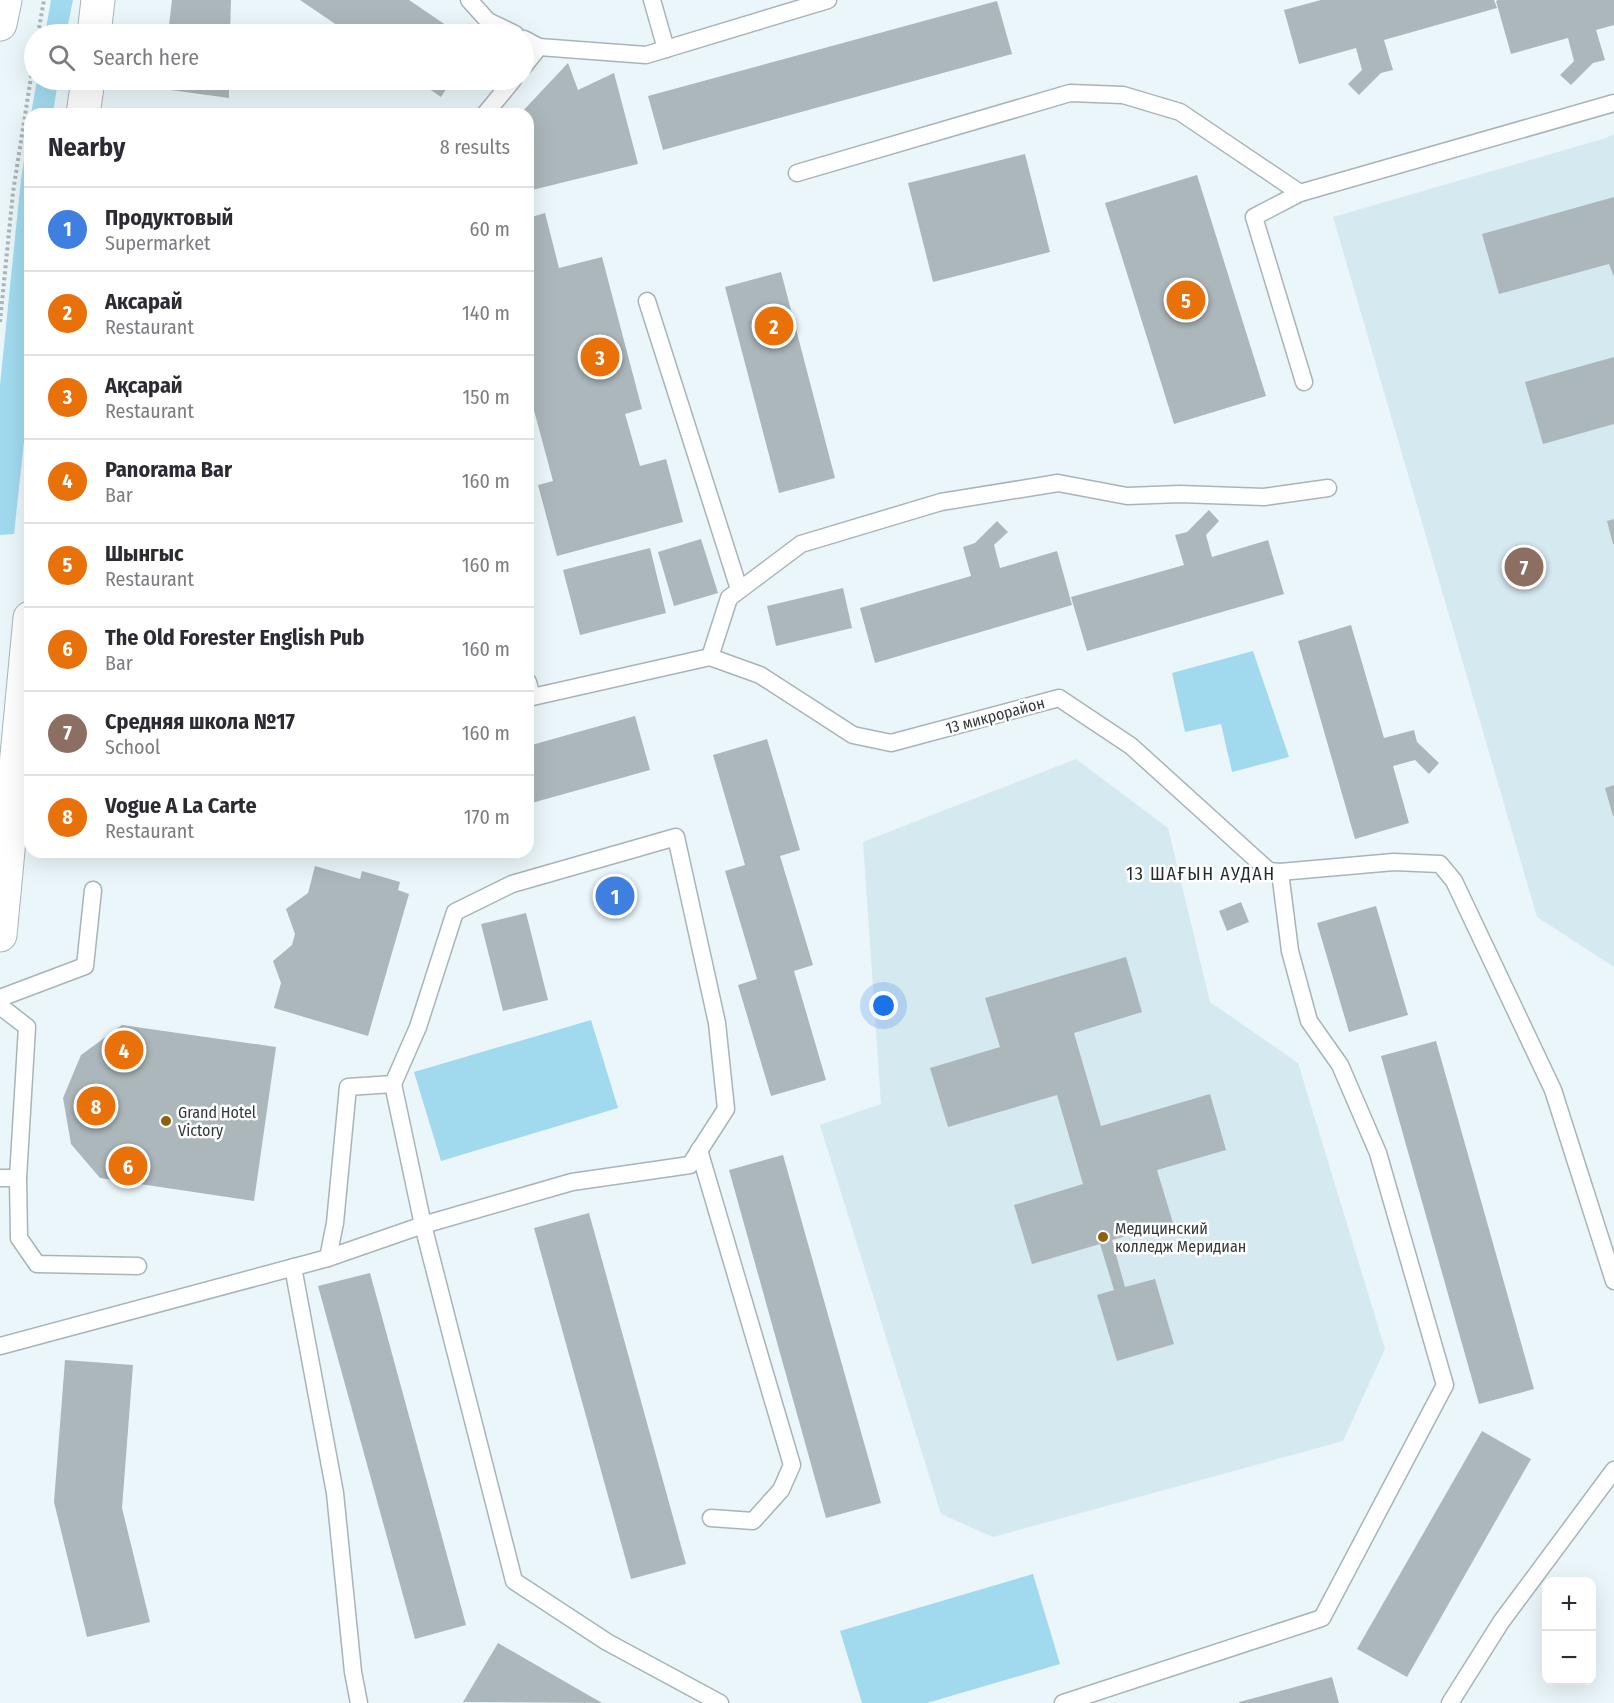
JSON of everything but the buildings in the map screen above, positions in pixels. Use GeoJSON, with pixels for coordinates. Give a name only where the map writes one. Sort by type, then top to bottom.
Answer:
{"type":"FeatureCollection","features":[{"type":"Feature","properties":{"kind":"street"},"geometry":{"type":"LineString","coordinates":[[0,24],[5,0]]}},
{"type":"Feature","properties":{"kind":"street"},"geometry":{"type":"LineString","coordinates":[[95,24],[98,0]]}},
{"type":"Feature","properties":{"kind":"street"},"geometry":{"type":"LineString","coordinates":[[84,108],[87,90]]}},
{"type":"Feature","properties":{"kind":"street"},"geometry":{"type":"LineString","coordinates":[[0,935],[13,853],[24,701]]}},
{"type":"Feature","properties":{"kind":"lane"},"geometry":{"type":"LineString","coordinates":[[469,0],[488,21],[494,24]]}},
{"type":"Feature","properties":{"kind":"lane"},"geometry":{"type":"LineString","coordinates":[[652,0],[666,49]]}},
{"type":"Feature","properties":{"kind":"lane"},"geometry":{"type":"LineString","coordinates":[[534,44],[539,47],[646,55],[828,0]]}},
{"type":"Feature","properties":{"kind":"lane"},"geometry":{"type":"LineString","coordinates":[[534,53],[539,47]]}},
{"type":"Feature","properties":{"kind":"lane"},"geometry":{"type":"LineString","coordinates":[[490,108],[505,90]]}},
{"type":"Feature","properties":{"kind":"lane"},"geometry":{"type":"LineString","coordinates":[[797,173],[1070,93],[1124,94],[1180,112],[1300,193]]}},
{"type":"Feature","properties":{"kind":"lane"},"geometry":{"type":"LineString","coordinates":[[1304,382],[1254,217],[1300,193],[1614,103]]}},
{"type":"Feature","properties":{"kind":"lane"},"geometry":{"type":"LineString","coordinates":[[646,301],[739,590]]}},
{"type":"Feature","properties":{"kind":"lane"},"geometry":{"type":"LineString","coordinates":[[534,691],[710,657],[729,598],[801,544],[941,502],[1058,483],[1127,496],[1180,494],[1264,497],[1328,488]]}},
{"type":"Feature","properties":{"kind":"lane","name":"13 микрорайон"},"geometry":{"type":"LineString","coordinates":[[710,657],[760,675],[853,735],[891,744],[1059,698],[1131,746],[1269,871],[1280,872]]}},
{"type":"Feature","properties":{"kind":"lane"},"geometry":{"type":"LineString","coordinates":[[0,1346],[328,1258],[423,1225],[572,1182],[690,1165],[726,1109],[717,1023],[676,837],[512,884],[455,912],[418,1028],[393,1084],[423,1225],[514,1581],[607,1642],[720,1703]]}},
{"type":"Feature","properties":{"kind":"lane"},"geometry":{"type":"LineString","coordinates":[[1063,1703],[1322,1618],[1445,1385],[1378,1153],[1340,1065],[1309,1022],[1290,951],[1280,872],[1394,862],[1440,864],[1454,881],[1553,1090],[1614,1281]]}},
{"type":"Feature","properties":{"kind":"lane"},"geometry":{"type":"LineString","coordinates":[[0,998],[85,966],[93,890]]}},
{"type":"Feature","properties":{"kind":"lane"},"geometry":{"type":"LineString","coordinates":[[0,1006],[27,1027],[18,1178],[19,1238],[37,1264],[138,1266]]}},
{"type":"Feature","properties":{"kind":"lane"},"geometry":{"type":"LineString","coordinates":[[328,1258],[335,1223],[348,1087],[393,1084]]}},
{"type":"Feature","properties":{"kind":"lane"},"geometry":{"type":"LineString","coordinates":[[699,1150],[792,1465],[781,1490],[753,1521],[711,1518]]}},
{"type":"Feature","properties":{"kind":"lane"},"geometry":{"type":"LineString","coordinates":[[0,1178],[18,1178]]}},
{"type":"Feature","properties":{"kind":"lane"},"geometry":{"type":"LineString","coordinates":[[293,1267],[335,1492],[353,1672],[359,1703]]}},
{"type":"Feature","properties":{"kind":"lane"},"geometry":{"type":"LineString","coordinates":[[1450,1703],[1501,1622],[1614,1470]]}},
{"type":"Feature","properties":{"kind":"path"},"geometry":{"type":"LineString","coordinates":[[40,24],[44,0]]}},
{"type":"Feature","properties":{"kind":"path"},"geometry":{"type":"LineString","coordinates":[[26,108],[29,90]]}},
{"type":"Feature","properties":{"kind":"path"},"geometry":{"type":"LineString","coordinates":[[0,322],[13,192],[24,122]]}},
{"type":"Feature","properties":{"kind":"shaded area"},"geometry":{"type":"Polygon","coordinates":[[[51,0],[73,0],[68,24],[47,24],[51,0]]]}},
{"type":"Feature","properties":{"kind":"shaded area"},"geometry":{"type":"Polygon","coordinates":[[[35,90],[57,90],[54,108],[32,108],[35,90]]]}},
{"type":"Feature","properties":{"kind":"shaded area"},"geometry":{"type":"Polygon","coordinates":[[[1614,134],[1614,967],[1537,917],[1333,217],[1614,134]]]}},
{"type":"Feature","properties":{"kind":"shaded area"},"geometry":{"type":"Polygon","coordinates":[[[24,160],[24,442],[14,534],[0,535],[0,385],[24,160]]]}},
{"type":"Feature","properties":{"kind":"shaded area"},"geometry":{"type":"Polygon","coordinates":[[[1253,651],[1289,757],[1232,772],[1221,724],[1185,732],[1172,673],[1253,651]]]}},
{"type":"Feature","properties":{"kind":"shaded area","name":"Медицинский колледж Меридиан"},"geometry":{"type":"Polygon","coordinates":[[[1076,759],[1168,828],[1210,1002],[1298,1063],[1385,1349],[1343,1441],[993,1537],[941,1514],[820,1125],[881,1104],[863,842],[1076,759]]]}},
{"type":"Feature","properties":{"kind":"shaded area"},"geometry":{"type":"Polygon","coordinates":[[[591,1020],[618,1108],[441,1161],[414,1072],[591,1020]]]}},
{"type":"Feature","properties":{"kind":"shaded area"},"geometry":{"type":"Polygon","coordinates":[[[1033,1574],[1060,1664],[927,1703],[862,1703],[840,1631],[1033,1574]]]}},
{"type":"Feature","properties":{"kind":"place","name":"Шынгыс"},"geometry":{"type":"Point","coordinates":[1186,300]}},
{"type":"Feature","properties":{"kind":"place","name":"Аксарай"},"geometry":{"type":"Point","coordinates":[774,326]}},
{"type":"Feature","properties":{"kind":"place","name":"Ақсарай"},"geometry":{"type":"Point","coordinates":[600,357]}},
{"type":"Feature","properties":{"kind":"place","name":"Средняя школа №17"},"geometry":{"type":"Point","coordinates":[1524,567]}},
{"type":"Feature","properties":{"kind":"place","name":"Продуктовый"},"geometry":{"type":"Point","coordinates":[615,896]}},
{"type":"Feature","properties":{"kind":"place","name":"Panorama Bar"},"geometry":{"type":"Point","coordinates":[124,1050]}},
{"type":"Feature","properties":{"kind":"place","name":"Vogue A La Carte"},"geometry":{"type":"Point","coordinates":[96,1106]}},
{"type":"Feature","properties":{"kind":"place","name":"Grand Hotel Victory"},"geometry":{"type":"Point","coordinates":[166,1121]}},
{"type":"Feature","properties":{"kind":"place","name":"The Old Forester English Pub"},"geometry":{"type":"Point","coordinates":[128,1166]}},
{"type":"Feature","properties":{"kind":"place","name":"Медицинский колледж Меридиан"},"geometry":{"type":"Point","coordinates":[1103,1237]}},
{"type":"Feature","properties":{"kind":"district","name":"13 ШАҒЫН АУДАН"},"geometry":{"type":"Point","coordinates":[1201,874]}}]}
